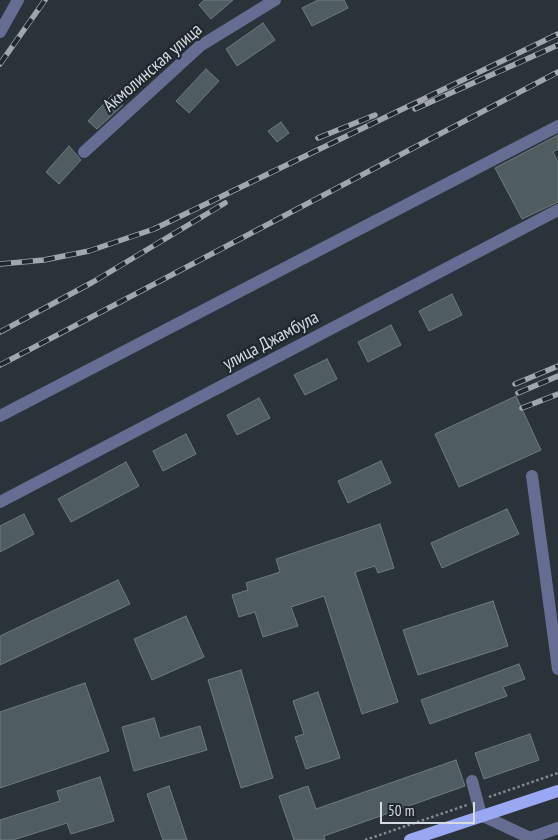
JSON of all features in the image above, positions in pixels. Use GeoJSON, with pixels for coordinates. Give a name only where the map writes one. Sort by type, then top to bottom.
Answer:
{"type":"FeatureCollection","features":[{"type":"Feature","properties":{"kind":"main road"},"geometry":{"type":"LineString","coordinates":[[410,840],[558,791]]}},
{"type":"Feature","properties":{"kind":"street"},"geometry":{"type":"LineString","coordinates":[[0,32],[18,0]]}},
{"type":"Feature","properties":{"kind":"street","name":"Акмолинская улица"},"geometry":{"type":"LineString","coordinates":[[84,152],[200,46],[275,0]]}},
{"type":"Feature","properties":{"kind":"street"},"geometry":{"type":"LineString","coordinates":[[0,416],[558,126]]}},
{"type":"Feature","properties":{"kind":"street","name":"улица Джамбула"},"geometry":{"type":"LineString","coordinates":[[0,502],[558,210]]}},
{"type":"Feature","properties":{"kind":"street"},"geometry":{"type":"LineString","coordinates":[[532,476],[558,669]]}},
{"type":"Feature","properties":{"kind":"street"},"geometry":{"type":"LineString","coordinates":[[472,782],[481,815],[530,838],[557,831]]}},
{"type":"Feature","properties":{"kind":"path"},"geometry":{"type":"LineString","coordinates":[[365,840],[558,773]]}},
{"type":"Feature","properties":{"kind":"building"},"geometry":{"type":"Polygon","coordinates":[[[204,0],[233,0],[211,19],[199,5],[204,0]]]}},
{"type":"Feature","properties":{"kind":"building"},"geometry":{"type":"Polygon","coordinates":[[[318,0],[344,0],[348,8],[312,26],[302,8],[318,0]]]}},
{"type":"Feature","properties":{"kind":"building"},"geometry":{"type":"Polygon","coordinates":[[[263,23],[275,40],[237,66],[226,49],[263,23]]]}},
{"type":"Feature","properties":{"kind":"building"},"geometry":{"type":"Polygon","coordinates":[[[206,69],[219,81],[189,113],[176,101],[206,69]]]}},
{"type":"Feature","properties":{"kind":"building"},"geometry":{"type":"Polygon","coordinates":[[[112,95],[123,105],[97,129],[88,121],[112,95]]]}},
{"type":"Feature","properties":{"kind":"building"},"geometry":{"type":"Polygon","coordinates":[[[281,122],[289,133],[277,142],[268,131],[281,122]]]}},
{"type":"Feature","properties":{"kind":"building"},"geometry":{"type":"Polygon","coordinates":[[[558,135],[558,149],[553,152],[558,162],[558,202],[522,219],[495,168],[558,135]]]}},
{"type":"Feature","properties":{"kind":"building"},"geometry":{"type":"Polygon","coordinates":[[[69,146],[81,160],[59,184],[46,172],[69,146]]]}},
{"type":"Feature","properties":{"kind":"building"},"geometry":{"type":"Polygon","coordinates":[[[452,294],[462,315],[429,331],[419,311],[452,294]]]}},
{"type":"Feature","properties":{"kind":"building"},"geometry":{"type":"Polygon","coordinates":[[[391,325],[401,345],[368,362],[358,342],[391,325]]]}},
{"type":"Feature","properties":{"kind":"building"},"geometry":{"type":"Polygon","coordinates":[[[327,359],[337,379],[305,395],[294,375],[327,359]]]}},
{"type":"Feature","properties":{"kind":"building"},"geometry":{"type":"Polygon","coordinates":[[[516,396],[541,450],[459,487],[435,434],[516,396]]]}},
{"type":"Feature","properties":{"kind":"building"},"geometry":{"type":"Polygon","coordinates":[[[259,398],[270,418],[237,435],[227,415],[259,398]]]}},
{"type":"Feature","properties":{"kind":"building"},"geometry":{"type":"Polygon","coordinates":[[[186,434],[196,454],[163,471],[153,451],[186,434]]]}},
{"type":"Feature","properties":{"kind":"building"},"geometry":{"type":"Polygon","coordinates":[[[381,461],[391,483],[348,503],[338,481],[381,461]]]}},
{"type":"Feature","properties":{"kind":"building"},"geometry":{"type":"Polygon","coordinates":[[[126,462],[139,486],[71,522],[58,499],[126,462]]]}},
{"type":"Feature","properties":{"kind":"building"},"geometry":{"type":"Polygon","coordinates":[[[507,509],[519,534],[442,568],[431,543],[507,509]]]}},
{"type":"Feature","properties":{"kind":"building"},"geometry":{"type":"Polygon","coordinates":[[[24,514],[34,534],[0,552],[0,526],[24,514]]]}},
{"type":"Feature","properties":{"kind":"building"},"geometry":{"type":"Polygon","coordinates":[[[380,524],[394,568],[378,573],[375,566],[355,572],[398,702],[362,714],[324,596],[291,607],[298,626],[263,637],[255,612],[239,617],[232,595],[248,590],[246,583],[280,572],[276,559],[380,524]]]}},
{"type":"Feature","properties":{"kind":"building"},"geometry":{"type":"Polygon","coordinates":[[[118,580],[130,604],[0,665],[0,636],[118,580]]]}},
{"type":"Feature","properties":{"kind":"building"},"geometry":{"type":"Polygon","coordinates":[[[493,601],[508,646],[418,675],[403,630],[493,601]]]}},
{"type":"Feature","properties":{"kind":"building"},"geometry":{"type":"Polygon","coordinates":[[[186,616],[204,657],[152,680],[134,639],[186,616]]]}},
{"type":"Feature","properties":{"kind":"building"},"geometry":{"type":"Polygon","coordinates":[[[519,664],[525,679],[503,687],[507,696],[430,724],[421,700],[519,664]]]}},
{"type":"Feature","properties":{"kind":"building"},"geometry":{"type":"Polygon","coordinates":[[[241,670],[273,778],[241,788],[208,680],[241,670]]]}},
{"type":"Feature","properties":{"kind":"building"},"geometry":{"type":"Polygon","coordinates":[[[85,683],[109,751],[0,788],[0,712],[85,683]]]}},
{"type":"Feature","properties":{"kind":"building"},"geometry":{"type":"Polygon","coordinates":[[[318,692],[340,758],[306,769],[295,737],[304,734],[293,701],[318,692]]]}},
{"type":"Feature","properties":{"kind":"building"},"geometry":{"type":"Polygon","coordinates":[[[154,718],[160,738],[200,726],[207,750],[134,771],[122,727],[154,718]]]}},
{"type":"Feature","properties":{"kind":"building"},"geometry":{"type":"Polygon","coordinates":[[[530,734],[539,760],[484,779],[475,753],[530,734]]]}},
{"type":"Feature","properties":{"kind":"building"},"geometry":{"type":"Polygon","coordinates":[[[456,760],[465,786],[324,836],[325,840],[294,840],[279,796],[308,786],[316,809],[456,760]]]}},
{"type":"Feature","properties":{"kind":"building"},"geometry":{"type":"Polygon","coordinates":[[[100,777],[114,821],[71,834],[67,823],[13,840],[0,840],[0,820],[60,801],[57,791],[100,777]]]}},
{"type":"Feature","properties":{"kind":"building"},"geometry":{"type":"Polygon","coordinates":[[[169,786],[187,840],[163,840],[147,794],[169,786]]]}},
{"type":"Feature","properties":{"kind":"railway"},"geometry":{"type":"LineString","coordinates":[[0,64],[45,0]]}},
{"type":"Feature","properties":{"kind":"railway"},"geometry":{"type":"LineString","coordinates":[[0,264],[44,260],[89,251],[154,229],[558,34]]}},
{"type":"Feature","properties":{"kind":"railway"},"geometry":{"type":"LineString","coordinates":[[415,109],[558,45]]}},
{"type":"Feature","properties":{"kind":"railway"},"geometry":{"type":"LineString","coordinates":[[0,365],[558,72]]}},
{"type":"Feature","properties":{"kind":"railway"},"geometry":{"type":"LineString","coordinates":[[318,138],[375,115]]}},
{"type":"Feature","properties":{"kind":"railway"},"geometry":{"type":"LineString","coordinates":[[0,332],[93,282],[225,203]]}},
{"type":"Feature","properties":{"kind":"railway"},"geometry":{"type":"LineString","coordinates":[[515,384],[558,366]]}},
{"type":"Feature","properties":{"kind":"railway"},"geometry":{"type":"LineString","coordinates":[[518,393],[558,376]]}},
{"type":"Feature","properties":{"kind":"railway"},"geometry":{"type":"LineString","coordinates":[[522,408],[558,394]]}}]}
